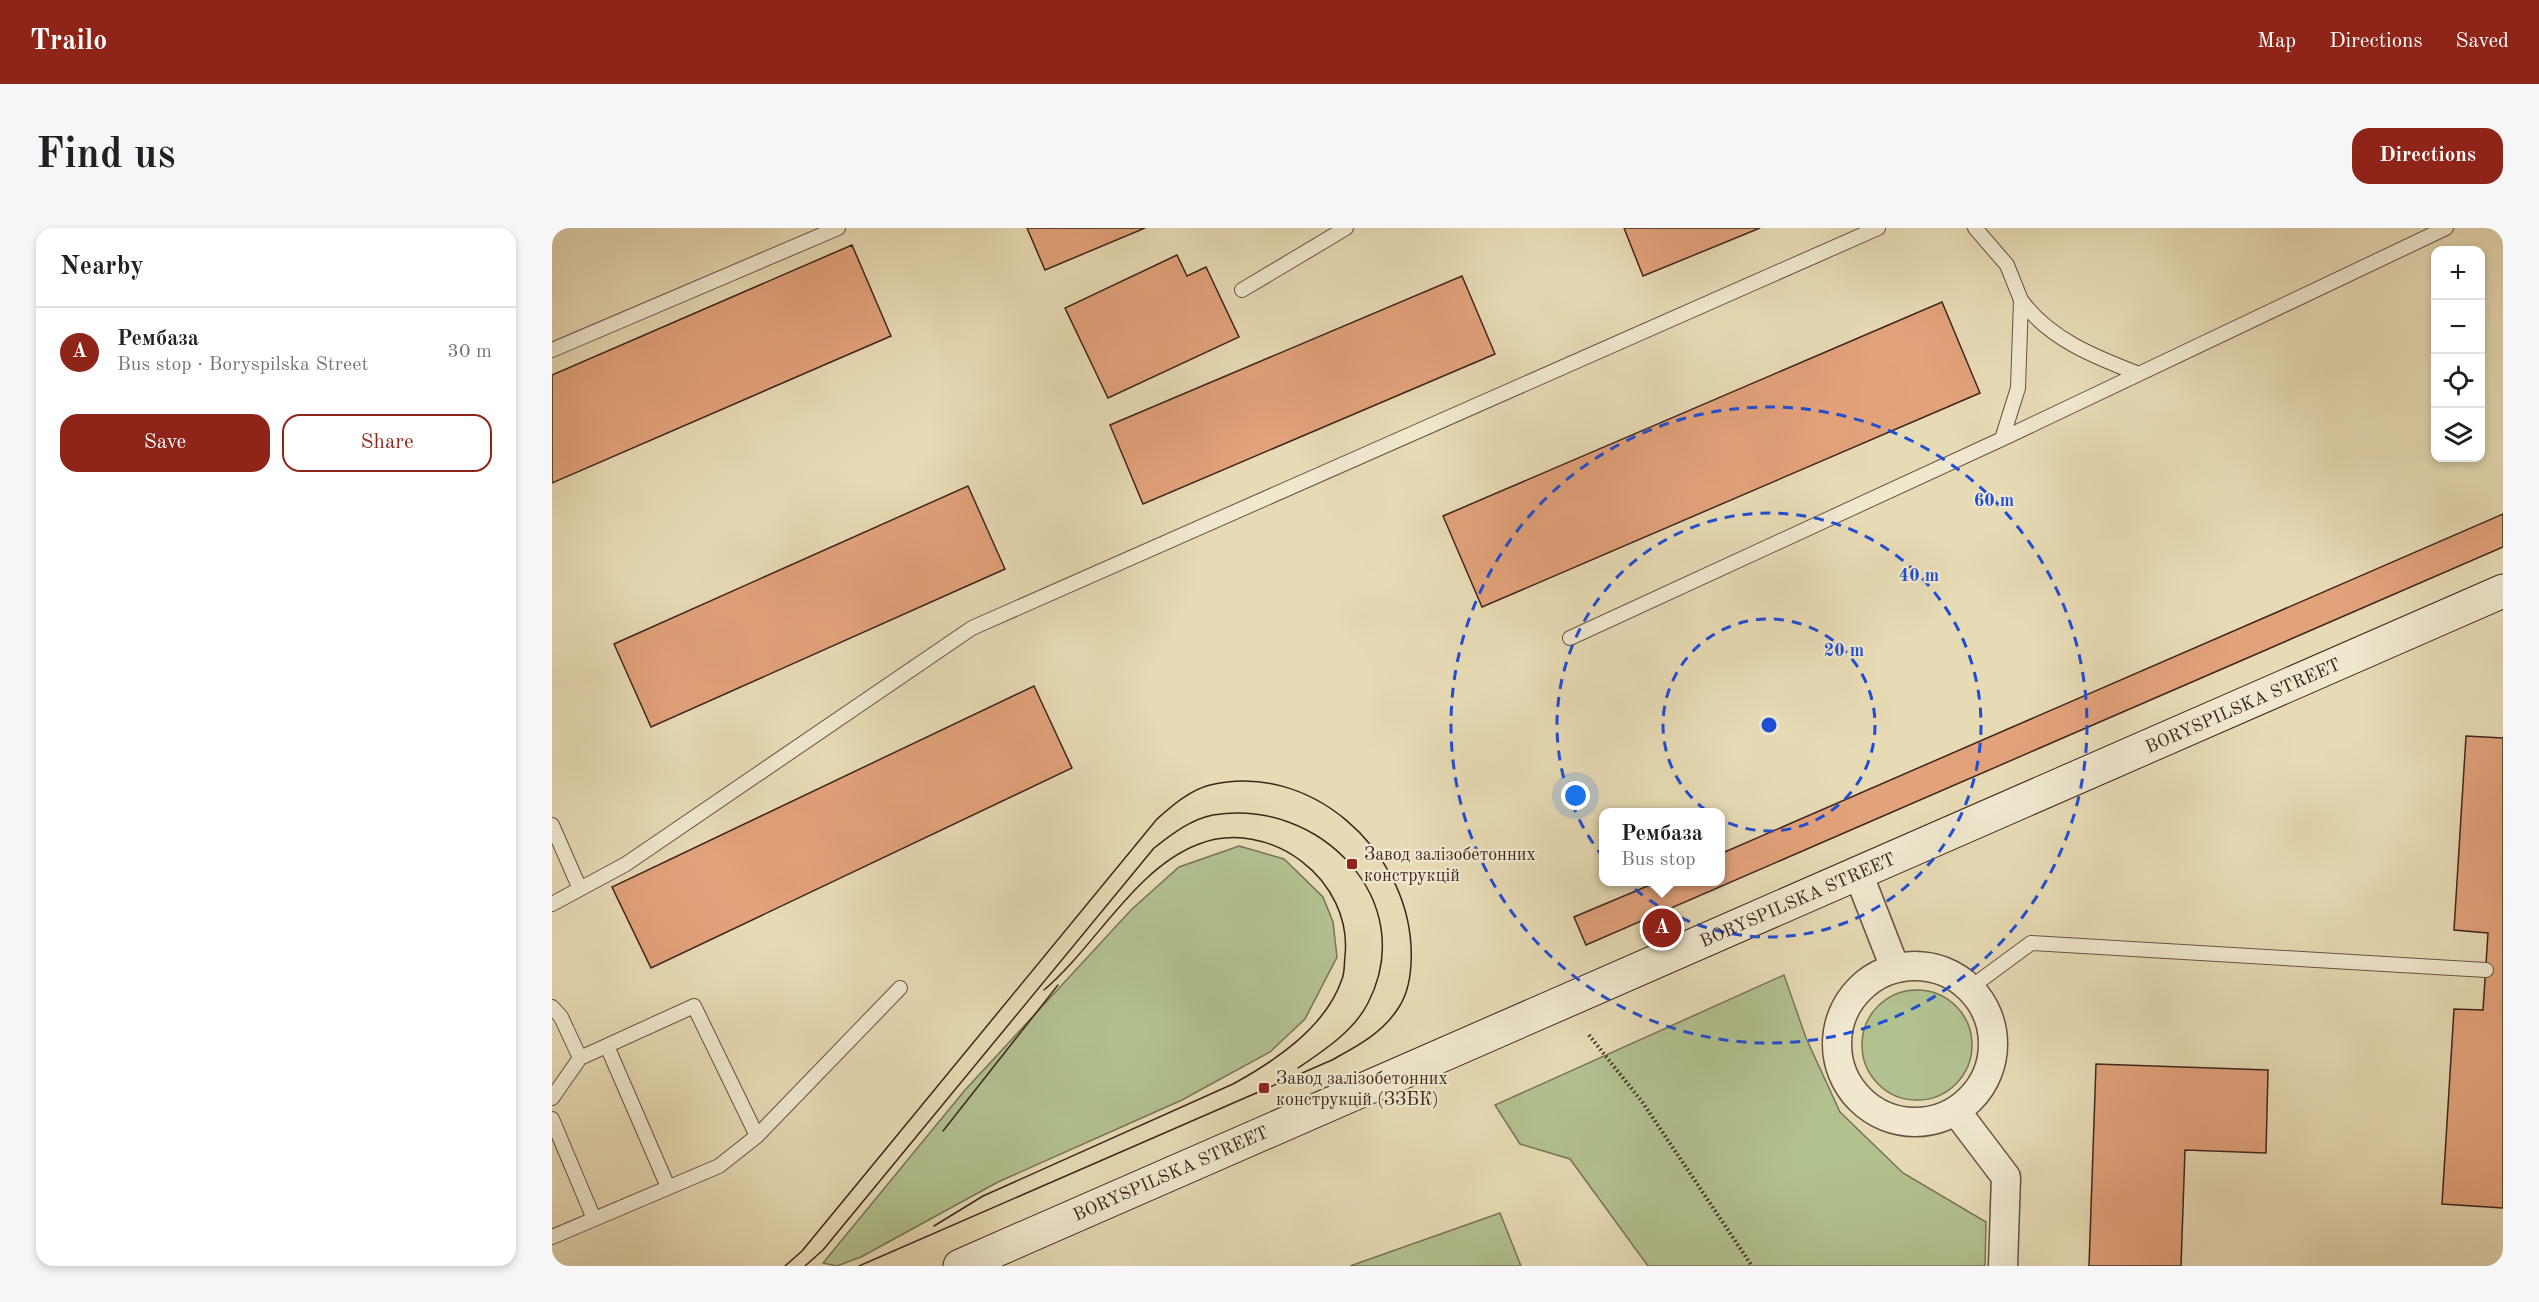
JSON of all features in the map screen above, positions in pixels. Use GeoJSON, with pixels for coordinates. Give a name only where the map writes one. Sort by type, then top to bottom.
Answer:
{"type":"FeatureCollection","features":[{"type":"Feature","properties":{"kind":"main road","name":"BORYSPILSKA STREET"},"geometry":{"type":"LineString","coordinates":[[960,1266],[1572,996],[2503,591]]}},
{"type":"Feature","properties":{"kind":"street"},"geometry":{"type":"LineString","coordinates":[[1858,873],[1895,968]]}},
{"type":"Feature","properties":{"kind":"street"},"geometry":{"type":"LineString","coordinates":[[1915,966],[1935,968],[1954,976],[1970,988],[1982,1004],[1990,1022],[1993,1042],[1991,1062],[1977,1089],[1956,1111],[1937,1119],[1917,1122],[1897,1120],[1878,1113],[1861,1101],[1849,1086],[1840,1067],[1836,1046],[1839,1025],[1847,1005],[1868,982],[1895,968],[1915,966]]}},
{"type":"Feature","properties":{"kind":"street"},"geometry":{"type":"LineString","coordinates":[[1956,1111],[2006,1177],[2003,1266]]}},
{"type":"Feature","properties":{"kind":"lane"},"geometry":{"type":"LineString","coordinates":[[552,350],[838,228]]}},
{"type":"Feature","properties":{"kind":"lane"},"geometry":{"type":"LineString","coordinates":[[1242,290],[1346,228]]}},
{"type":"Feature","properties":{"kind":"lane"},"geometry":{"type":"LineString","coordinates":[[552,904],[626,864],[972,628],[1878,228]]}},
{"type":"Feature","properties":{"kind":"lane"},"geometry":{"type":"LineString","coordinates":[[1975,228],[2007,266],[2021,300],[2033,316],[2085,354],[2139,374]]}},
{"type":"Feature","properties":{"kind":"lane"},"geometry":{"type":"LineString","coordinates":[[1570,638],[2002,439],[2446,228]]}},
{"type":"Feature","properties":{"kind":"lane"},"geometry":{"type":"LineString","coordinates":[[2002,439],[2018,388],[2021,300]]}},
{"type":"Feature","properties":{"kind":"lane"},"geometry":{"type":"LineString","coordinates":[[552,825],[580,889]]}},
{"type":"Feature","properties":{"kind":"lane"},"geometry":{"type":"LineString","coordinates":[[1970,988],[2031,943],[2486,969]]}},
{"type":"Feature","properties":{"kind":"lane"},"geometry":{"type":"LineString","coordinates":[[552,1237],[719,1166],[757,1136],[900,988]]}},
{"type":"Feature","properties":{"kind":"lane"},"geometry":{"type":"LineString","coordinates":[[552,1006],[561,1017],[580,1058]]}},
{"type":"Feature","properties":{"kind":"lane"},"geometry":{"type":"LineString","coordinates":[[552,1098],[580,1058],[694,1006],[757,1136]]}},
{"type":"Feature","properties":{"kind":"lane"},"geometry":{"type":"LineString","coordinates":[[607,1046],[668,1187]]}},
{"type":"Feature","properties":{"kind":"lane"},"geometry":{"type":"LineString","coordinates":[[552,1119],[594,1219]]}},
{"type":"Feature","properties":{"kind":"path"},"geometry":{"type":"LineString","coordinates":[[1589,1035],[1643,1103],[1752,1266]]}},
{"type":"Feature","properties":{"kind":"green space"},"geometry":{"type":"Polygon","coordinates":[[[1239,846],[1284,859],[1323,897],[1333,922],[1337,957],[1305,1019],[1270,1052],[1182,1100],[998,1182],[861,1257],[837,1266],[823,1263],[965,1090],[1132,909],[1179,867],[1239,846]]]}},
{"type":"Feature","properties":{"kind":"green space"},"geometry":{"type":"Polygon","coordinates":[[[1784,975],[1806,1038],[1840,1112],[1903,1173],[1986,1222],[1985,1266],[1648,1266],[1570,1159],[1520,1144],[1495,1105],[1784,975]]]}},
{"type":"Feature","properties":{"kind":"green space"},"geometry":{"type":"Polygon","coordinates":[[[1917,990],[1938,994],[1956,1006],[1968,1024],[1972,1045],[1968,1066],[1956,1084],[1938,1096],[1917,1100],[1896,1096],[1878,1084],[1866,1066],[1862,1045],[1866,1024],[1878,1006],[1896,994],[1917,990]]]}},
{"type":"Feature","properties":{"kind":"green space"},"geometry":{"type":"Polygon","coordinates":[[[1500,1213],[1521,1266],[1350,1266],[1500,1213]]]}},
{"type":"Feature","properties":{"kind":"building"},"geometry":{"type":"Polygon","coordinates":[[[1027,228],[1145,228],[1045,270],[1027,228]]]}},
{"type":"Feature","properties":{"kind":"building"},"geometry":{"type":"Polygon","coordinates":[[[1624,228],[1760,228],[1643,276],[1624,228]]]}},
{"type":"Feature","properties":{"kind":"building"},"geometry":{"type":"Polygon","coordinates":[[[852,245],[891,336],[552,483],[552,375],[852,245]]]}},
{"type":"Feature","properties":{"kind":"building"},"geometry":{"type":"Polygon","coordinates":[[[1177,255],[1187,276],[1206,267],[1239,337],[1108,398],[1065,308],[1177,255]]]}},
{"type":"Feature","properties":{"kind":"building"},"geometry":{"type":"Polygon","coordinates":[[[1462,276],[1495,354],[1143,504],[1110,425],[1462,276]]]}},
{"type":"Feature","properties":{"kind":"building"},"geometry":{"type":"Polygon","coordinates":[[[1942,302],[1980,393],[1482,607],[1443,516],[1942,302]]]}},
{"type":"Feature","properties":{"kind":"building"},"geometry":{"type":"Polygon","coordinates":[[[968,486],[1005,569],[651,727],[614,644],[968,486]]]}},
{"type":"Feature","properties":{"kind":"building"},"geometry":{"type":"Polygon","coordinates":[[[2503,514],[2503,547],[1725,885],[1725,852],[2503,514]]]}},
{"type":"Feature","properties":{"kind":"building"},"geometry":{"type":"Polygon","coordinates":[[[1034,686],[1072,768],[651,968],[612,887],[1034,686]]]}},
{"type":"Feature","properties":{"kind":"building"},"geometry":{"type":"Polygon","coordinates":[[[2466,736],[2503,738],[2503,1208],[2442,1204],[2454,1009],[2483,1010],[2488,933],[2454,930],[2466,736]]]}},
{"type":"Feature","properties":{"kind":"building"},"geometry":{"type":"Polygon","coordinates":[[[1648,886],[1722,886],[1586,945],[1574,917],[1648,886]]]}},
{"type":"Feature","properties":{"kind":"building"},"geometry":{"type":"Polygon","coordinates":[[[2096,1064],[2268,1070],[2266,1153],[2185,1150],[2181,1266],[2089,1266],[2096,1064]]]}},
{"type":"Feature","properties":{"kind":"tram line"},"geometry":{"type":"LineString","coordinates":[[785,1266],[802,1251],[1157,819],[1182,799],[1210,785],[1247,781],[1283,786],[1316,800],[1346,820],[1372,846],[1392,877],[1405,910],[1411,946],[1411,970],[1406,993],[1393,1016],[1377,1032],[1332,1060],[859,1266]]}},
{"type":"Feature","properties":{"kind":"tram line"},"geometry":{"type":"LineString","coordinates":[[805,1266],[823,1250],[1154,848],[1197,820],[1213,815],[1252,814],[1289,822],[1322,839],[1350,864],[1370,894],[1381,928],[1381,965],[1368,1003],[1355,1023],[1298,1068]]}},
{"type":"Feature","properties":{"kind":"tram line"},"geometry":{"type":"LineString","coordinates":[[934,1226],[983,1196],[1233,1084],[1266,1065],[1312,1027],[1334,996],[1344,973],[1344,928],[1336,903],[1321,880],[1302,861],[1279,848],[1253,839],[1226,838],[1199,844],[1176,855],[1155,871],[1135,889],[1063,972],[1044,990]]}},
{"type":"Feature","properties":{"kind":"tram line"},"geometry":{"type":"LineString","coordinates":[[943,1131],[1058,985]]}},
{"type":"Feature","properties":{"kind":"place","name":"Завод залізобетонних конструкцій"},"geometry":{"type":"Point","coordinates":[1352,864]}},
{"type":"Feature","properties":{"kind":"place","name":"Рембаза"},"geometry":{"type":"Point","coordinates":[1662,928]}},
{"type":"Feature","properties":{"kind":"place","name":"Завод залізобетонних конструкцій (ЗЗБК)"},"geometry":{"type":"Point","coordinates":[1264,1088]}}]}
